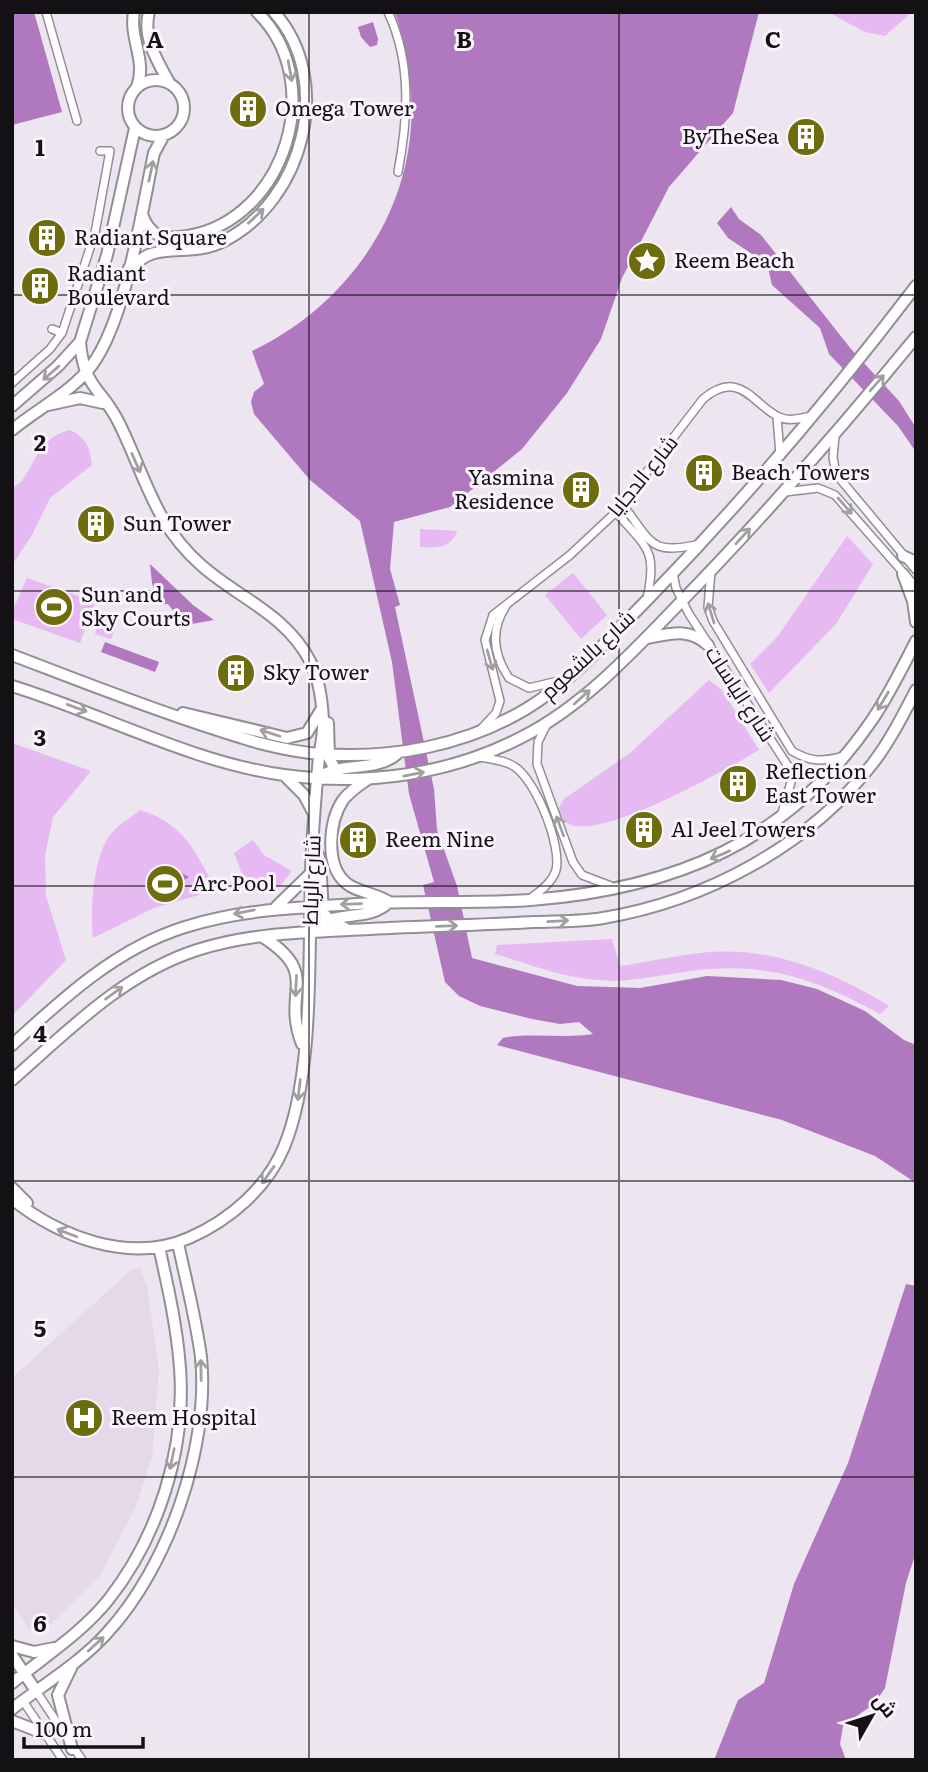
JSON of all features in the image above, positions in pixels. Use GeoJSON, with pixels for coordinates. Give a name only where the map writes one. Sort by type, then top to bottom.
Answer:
{"type":"FeatureCollection","features":[{"type":"Feature","properties":{"kind":"main road"},"geometry":{"type":"LineString","coordinates":[[134,12],[134,37],[142,65],[127,109],[135,128],[144,134],[164,135]]}},
{"type":"Feature","properties":{"kind":"main road"},"geometry":{"type":"LineString","coordinates":[[12,430],[84,374],[100,351],[129,268],[154,153],[164,135],[179,125],[184,107],[150,42],[147,30],[149,12]]}},
{"type":"Feature","properties":{"kind":"main road"},"geometry":{"type":"LineString","coordinates":[[142,213],[150,231],[162,238],[206,232],[234,217],[258,195],[275,172],[289,130],[291,74],[284,47],[257,12]]}},
{"type":"Feature","properties":{"kind":"main road"},"geometry":{"type":"LineString","coordinates":[[129,268],[151,254],[195,250],[226,240],[265,207],[286,180],[302,134],[306,96],[298,49],[285,25],[274,12]]}},
{"type":"Feature","properties":{"kind":"main road"},"geometry":{"type":"LineString","coordinates":[[136,87],[153,80],[170,84]]}},
{"type":"Feature","properties":{"kind":"main road"},"geometry":{"type":"LineString","coordinates":[[12,406],[58,366],[80,342],[91,313],[117,217],[135,128]]}},
{"type":"Feature","properties":{"kind":"main road","name":"شارع بالشعوم"},"geometry":{"type":"LineString","coordinates":[[12,655],[172,715],[255,742],[324,754],[398,753],[452,741],[480,731],[524,710],[566,679],[673,573],[780,455],[916,286]]}},
{"type":"Feature","properties":{"kind":"main road","name":"شارع بالشعوم"},"geometry":{"type":"LineString","coordinates":[[12,686],[221,761],[284,775],[368,779],[422,772],[478,757],[549,722],[647,638],[784,492],[915,339]]}},
{"type":"Feature","properties":{"kind":"main road"},"geometry":{"type":"LineString","coordinates":[[80,342],[84,374]]}},
{"type":"Feature","properties":{"kind":"main road","name":"شارع الرباط"},"geometry":{"type":"LineString","coordinates":[[12,1199],[63,1232],[106,1245],[159,1247],[178,1243],[223,1219],[242,1205],[269,1175],[285,1146],[296,1113],[304,1049],[311,932],[316,905],[311,873],[312,844],[317,778],[324,754],[322,708],[316,673],[289,631],[260,605],[201,566],[167,527],[150,498],[121,426],[84,374]]}},
{"type":"Feature","properties":{"kind":"main road"},"geometry":{"type":"LineString","coordinates":[[45,406],[80,398],[104,403]]}},
{"type":"Feature","properties":{"kind":"main road"},"geometry":{"type":"LineString","coordinates":[[903,556],[916,562]]}},
{"type":"Feature","properties":{"kind":"main road"},"geometry":{"type":"LineString","coordinates":[[903,573],[913,601],[916,622]]}},
{"type":"Feature","properties":{"kind":"main road"},"geometry":{"type":"LineString","coordinates":[[647,638],[681,632],[700,637],[708,645]]}},
{"type":"Feature","properties":{"kind":"main road"},"geometry":{"type":"LineString","coordinates":[[12,1045],[51,1009],[123,955],[183,927],[276,907],[529,900],[619,889],[659,879],[730,851],[811,792],[844,756],[872,721],[916,641]]}},
{"type":"Feature","properties":{"kind":"main road"},"geometry":{"type":"LineString","coordinates":[[12,1080],[116,990],[170,961],[196,951],[263,936],[311,932],[601,919],[653,906],[742,872],[794,838],[845,795],[892,735],[916,690]]}},
{"type":"Feature","properties":{"kind":"main road"},"geometry":{"type":"LineString","coordinates":[[172,715],[191,714],[286,738],[307,733],[315,724],[322,708]]}},
{"type":"Feature","properties":{"kind":"main road"},"geometry":{"type":"LineString","coordinates":[[317,778],[334,770],[383,763],[398,753]]}},
{"type":"Feature","properties":{"kind":"main road"},"geometry":{"type":"LineString","coordinates":[[324,754],[334,770],[350,779]]}},
{"type":"Feature","properties":{"kind":"main road"},"geometry":{"type":"LineString","coordinates":[[284,775],[304,795],[315,817]]}},
{"type":"Feature","properties":{"kind":"main road"},"geometry":{"type":"LineString","coordinates":[[368,779],[351,792],[336,814],[332,863],[346,884],[374,892],[389,902]]}},
{"type":"Feature","properties":{"kind":"main road"},"geometry":{"type":"LineString","coordinates":[[312,844],[320,860],[316,905],[328,919],[351,930]]}},
{"type":"Feature","properties":{"kind":"main road"},"geometry":{"type":"LineString","coordinates":[[276,907],[311,873]]}},
{"type":"Feature","properties":{"kind":"main road"},"geometry":{"type":"LineString","coordinates":[[311,932],[328,919],[371,913],[389,902]]}},
{"type":"Feature","properties":{"kind":"main road"},"geometry":{"type":"LineString","coordinates":[[263,936],[281,948],[296,967],[296,1022],[304,1049]]}},
{"type":"Feature","properties":{"kind":"main road"},"geometry":{"type":"LineString","coordinates":[[12,1188],[46,1223]]}},
{"type":"Feature","properties":{"kind":"main road"},"geometry":{"type":"LineString","coordinates":[[12,1709],[74,1663],[107,1633],[129,1605],[159,1555],[193,1459],[202,1404],[201,1359],[178,1243]]}},
{"type":"Feature","properties":{"kind":"main road"},"geometry":{"type":"LineString","coordinates":[[23,1701],[12,1684],[109,1599],[144,1545],[167,1485],[178,1432],[180,1371],[172,1306],[159,1247]]}},
{"type":"Feature","properties":{"kind":"main road"},"geometry":{"type":"LineString","coordinates":[[12,1646],[34,1652],[56,1647]]}},
{"type":"Feature","properties":{"kind":"main road"},"geometry":{"type":"LineString","coordinates":[[12,1655],[36,1691]]}},
{"type":"Feature","properties":{"kind":"main road"},"geometry":{"type":"LineString","coordinates":[[72,1749],[58,1695],[74,1663]]}},
{"type":"Feature","properties":{"kind":"main road"},"geometry":{"type":"LineString","coordinates":[[12,1721],[43,1732]]}},
{"type":"Feature","properties":{"kind":"street"},"geometry":{"type":"LineString","coordinates":[[46,12],[77,121]]}},
{"type":"Feature","properties":{"kind":"street"},"geometry":{"type":"LineString","coordinates":[[388,12],[407,86],[406,130],[398,172]]}},
{"type":"Feature","properties":{"kind":"street"},"geometry":{"type":"LineString","coordinates":[[12,383],[63,331],[86,264],[99,211],[102,155]]}},
{"type":"Feature","properties":{"kind":"street"},"geometry":{"type":"LineString","coordinates":[[99,211],[117,217]]}},
{"type":"Feature","properties":{"kind":"street"},"geometry":{"type":"LineString","coordinates":[[53,327],[63,331]]}},
{"type":"Feature","properties":{"kind":"street"},"geometry":{"type":"LineString","coordinates":[[18,363],[26,371]]}},
{"type":"Feature","properties":{"kind":"street","name":"شارع الدجايا"},"geometry":{"type":"LineString","coordinates":[[480,731],[496,713],[500,701],[487,650],[486,631],[493,615],[570,555],[616,512],[710,393],[725,387],[738,388],[756,398],[777,417]]}},
{"type":"Feature","properties":{"kind":"street"},"geometry":{"type":"LineString","coordinates":[[780,455],[777,417],[794,420],[813,415]]}},
{"type":"Feature","properties":{"kind":"street"},"geometry":{"type":"LineString","coordinates":[[835,432],[833,457],[836,474],[916,570]]}},
{"type":"Feature","properties":{"kind":"street"},"geometry":{"type":"LineString","coordinates":[[784,492],[818,488],[835,495],[916,586]]}},
{"type":"Feature","properties":{"kind":"street"},"geometry":{"type":"LineString","coordinates":[[622,504],[647,536],[662,548],[678,550],[701,544]]}},
{"type":"Feature","properties":{"kind":"street"},"geometry":{"type":"LineString","coordinates":[[616,512],[648,549],[651,557],[647,599]]}},
{"type":"Feature","properties":{"kind":"street","name":"شارع الياسات"},"geometry":{"type":"LineString","coordinates":[[711,571],[708,607],[713,621],[792,751],[808,760],[822,762],[844,756]]}},
{"type":"Feature","properties":{"kind":"street","name":"شارع الياسات"},"geometry":{"type":"LineString","coordinates":[[673,573],[682,601],[708,645],[788,766],[789,795],[780,817]]}},
{"type":"Feature","properties":{"kind":"street","name":"شارع الدجايا"},"geometry":{"type":"LineString","coordinates":[[509,602],[498,618],[494,635],[509,678],[529,688],[566,679]]}},
{"type":"Feature","properties":{"kind":"street"},"geometry":{"type":"LineString","coordinates":[[549,722],[538,742],[538,768],[578,868],[591,880],[619,889]]}},
{"type":"Feature","properties":{"kind":"street"},"geometry":{"type":"LineString","coordinates":[[478,757],[513,765],[526,775],[537,794],[553,842],[557,865],[553,877],[529,900]]}},
{"type":"Feature","properties":{"kind":"street"},"geometry":{"type":"LineString","coordinates":[[526,775],[529,770],[538,768]]}},
{"type":"Feature","properties":{"kind":"street"},"geometry":{"type":"LineString","coordinates":[[36,1691],[72,1749],[82,1760]]}},
{"type":"Feature","properties":{"kind":"street"},"geometry":{"type":"LineString","coordinates":[[23,1701],[63,1760]]}},
{"type":"Feature","properties":{"kind":"shaded area"},"geometry":{"type":"Polygon","coordinates":[[[12,12],[34,12],[62,112],[12,125],[12,12]]]}},
{"type":"Feature","properties":{"kind":"shaded area"},"geometry":{"type":"Polygon","coordinates":[[[394,12],[759,12],[733,113],[669,187],[622,278],[601,339],[567,393],[522,449],[450,507],[394,522],[390,569],[400,605],[395,607],[434,789],[437,830],[457,886],[472,958],[577,986],[640,988],[707,976],[781,980],[817,989],[865,1011],[904,1040],[916,1045],[916,1183],[875,1156],[782,1120],[497,1045],[503,1038],[514,1036],[593,1034],[579,1022],[560,1024],[480,1006],[459,996],[445,982],[423,885],[434,882],[409,794],[392,662],[360,521],[310,480],[254,414],[251,402],[254,392],[264,384],[252,351],[292,328],[327,300],[356,267],[380,231],[398,191],[409,149],[411,104],[406,59],[394,12]]]}},
{"type":"Feature","properties":{"kind":"shaded area"},"geometry":{"type":"Polygon","coordinates":[[[828,12],[912,12],[885,36],[865,32],[828,12]]]}},
{"type":"Feature","properties":{"kind":"shaded area"},"geometry":{"type":"Polygon","coordinates":[[[373,22],[378,39],[377,45],[370,47],[361,37],[358,27],[373,22]]]}},
{"type":"Feature","properties":{"kind":"shaded area"},"geometry":{"type":"Polygon","coordinates":[[[731,207],[739,219],[761,235],[851,349],[899,401],[916,428],[916,452],[898,426],[829,354],[820,328],[772,285],[767,264],[728,238],[717,223],[731,207]]]}},
{"type":"Feature","properties":{"kind":"shaded area"},"geometry":{"type":"Polygon","coordinates":[[[70,430],[87,444],[92,465],[50,498],[32,535],[12,565],[12,488],[26,476],[47,442],[70,430]]]}},
{"type":"Feature","properties":{"kind":"shaded area"},"geometry":{"type":"Polygon","coordinates":[[[420,529],[457,531],[447,544],[420,547],[420,529]]]}},
{"type":"Feature","properties":{"kind":"shaded area"},"geometry":{"type":"Polygon","coordinates":[[[847,536],[873,564],[836,624],[769,693],[750,664],[778,636],[847,536]]]}},
{"type":"Feature","properties":{"kind":"shaded area"},"geometry":{"type":"Polygon","coordinates":[[[150,564],[193,605],[214,620],[192,624],[182,622],[168,604],[159,605],[152,583],[150,564]]]}},
{"type":"Feature","properties":{"kind":"shaded area"},"geometry":{"type":"Polygon","coordinates":[[[573,573],[607,615],[581,639],[545,595],[573,573]]]}},
{"type":"Feature","properties":{"kind":"shaded area","name":"Sun and Sky Courts"},"geometry":{"type":"Polygon","coordinates":[[[27,578],[95,602],[80,643],[12,619],[12,612],[27,578]]]}},
{"type":"Feature","properties":{"kind":"shaded area"},"geometry":{"type":"Polygon","coordinates":[[[100,619],[117,624],[111,639],[95,634],[100,619]]]}},
{"type":"Feature","properties":{"kind":"shaded area"},"geometry":{"type":"Polygon","coordinates":[[[105,642],[159,662],[155,672],[101,652],[105,642]]]}},
{"type":"Feature","properties":{"kind":"shaded area"},"geometry":{"type":"Polygon","coordinates":[[[709,680],[722,690],[759,750],[694,786],[638,812],[588,826],[566,822],[558,809],[564,799],[630,753],[709,680]]]}},
{"type":"Feature","properties":{"kind":"shaded area"},"geometry":{"type":"Polygon","coordinates":[[[12,743],[91,771],[53,817],[45,855],[46,896],[66,960],[12,1016],[12,743]]]}},
{"type":"Feature","properties":{"kind":"shaded area"},"geometry":{"type":"Polygon","coordinates":[[[140,810],[168,823],[178,831],[195,851],[216,890],[154,908],[93,938],[96,870],[104,845],[113,831],[140,810]]]}},
{"type":"Feature","properties":{"kind":"shaded area"},"geometry":{"type":"Polygon","coordinates":[[[253,840],[264,855],[292,871],[281,885],[249,892],[234,853],[253,840]]]}},
{"type":"Feature","properties":{"kind":"shaded area","name":"Arc Pool"},"geometry":{"type":"Polygon","coordinates":[[[177,870],[189,877],[175,886],[174,898],[166,901],[152,888],[153,884],[161,875],[177,870]]]}},
{"type":"Feature","properties":{"kind":"shaded area"},"geometry":{"type":"Polygon","coordinates":[[[612,939],[620,966],[700,953],[751,953],[799,963],[845,982],[889,1006],[880,1014],[811,982],[766,971],[717,969],[611,981],[560,974],[495,954],[497,945],[612,939]]]}},
{"type":"Feature","properties":{"kind":"shaded area","name":"Reem Hospital"},"geometry":{"type":"Polygon","coordinates":[[[140,1267],[147,1287],[159,1370],[152,1457],[136,1506],[101,1574],[46,1629],[29,1629],[12,1603],[12,1378],[131,1270],[140,1267]]]}},
{"type":"Feature","properties":{"kind":"shaded area"},"geometry":{"type":"Polygon","coordinates":[[[906,1284],[916,1286],[916,1552],[906,1583],[885,1688],[875,1703],[843,1726],[840,1744],[846,1760],[714,1760],[738,1700],[764,1683],[794,1584],[848,1463],[906,1284]]]}},
{"type":"Feature","properties":{"kind":"place","name":"Omega Tower"},"geometry":{"type":"Point","coordinates":[248,109]}},
{"type":"Feature","properties":{"kind":"place","name":"ByTheSea"},"geometry":{"type":"Point","coordinates":[806,137]}},
{"type":"Feature","properties":{"kind":"place","name":"Radiant Square"},"geometry":{"type":"Point","coordinates":[47,238]}},
{"type":"Feature","properties":{"kind":"place","name":"Reem Beach"},"geometry":{"type":"Point","coordinates":[647,261]}},
{"type":"Feature","properties":{"kind":"place","name":"Radiant Boulevard"},"geometry":{"type":"Point","coordinates":[40,286]}},
{"type":"Feature","properties":{"kind":"place","name":"Beach Towers"},"geometry":{"type":"Point","coordinates":[704,473]}},
{"type":"Feature","properties":{"kind":"place","name":"Yasmina Residence"},"geometry":{"type":"Point","coordinates":[581,490]}},
{"type":"Feature","properties":{"kind":"place","name":"Sun Tower"},"geometry":{"type":"Point","coordinates":[96,524]}},
{"type":"Feature","properties":{"kind":"place","name":"Sun and Sky Courts"},"geometry":{"type":"Point","coordinates":[54,607]}},
{"type":"Feature","properties":{"kind":"place","name":"Sky Tower"},"geometry":{"type":"Point","coordinates":[236,673]}},
{"type":"Feature","properties":{"kind":"place","name":"Reflection East Tower"},"geometry":{"type":"Point","coordinates":[738,784]}},
{"type":"Feature","properties":{"kind":"place","name":"Al Jeel Towers"},"geometry":{"type":"Point","coordinates":[644,830]}},
{"type":"Feature","properties":{"kind":"place","name":"Reem Nine"},"geometry":{"type":"Point","coordinates":[358,840]}},
{"type":"Feature","properties":{"kind":"place","name":"Arc Pool"},"geometry":{"type":"Point","coordinates":[165,884]}},
{"type":"Feature","properties":{"kind":"place","name":"Reem Hospital"},"geometry":{"type":"Point","coordinates":[84,1418]}}]}
